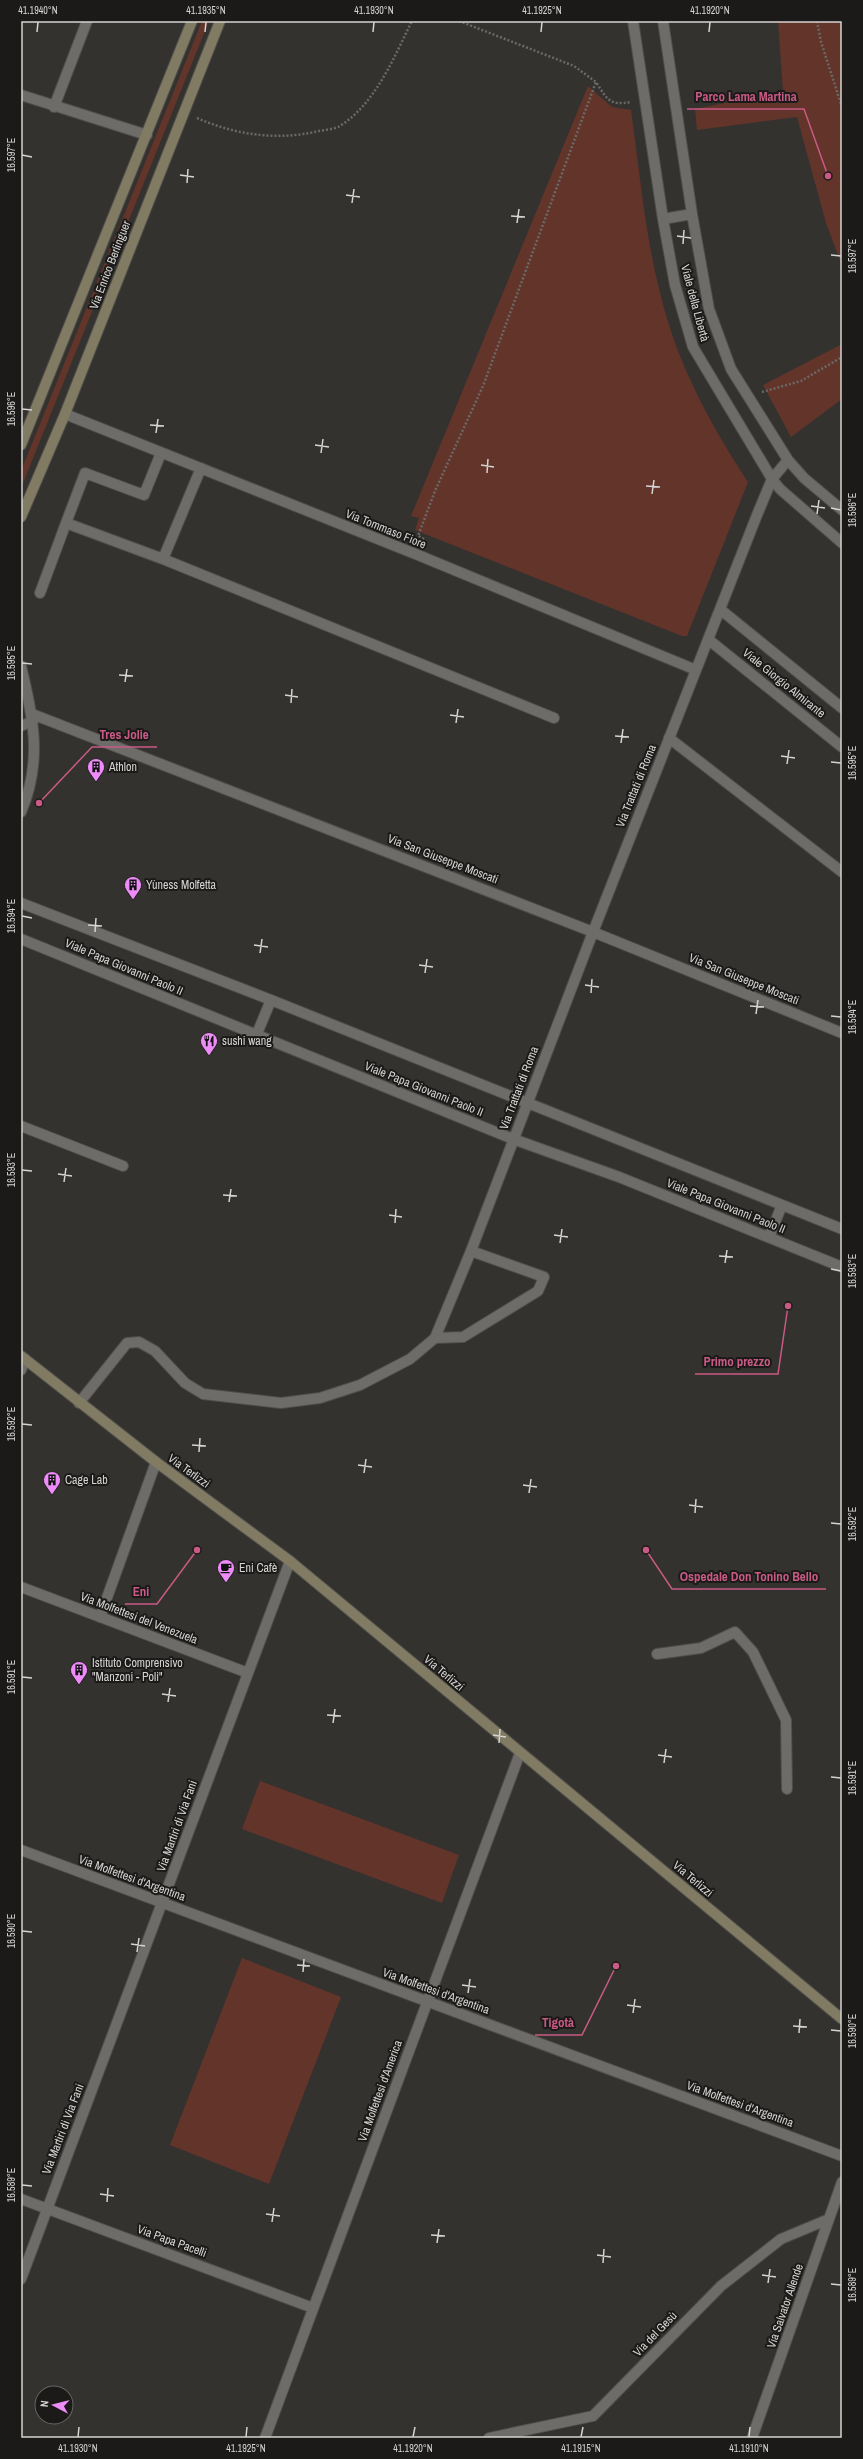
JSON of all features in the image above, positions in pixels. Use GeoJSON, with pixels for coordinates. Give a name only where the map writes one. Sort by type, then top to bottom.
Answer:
{"type":"FeatureCollection","features":[{"type":"Feature","properties":{"kind":"main road","name":"Via Enrico Berlinguer"},"geometry":{"type":"LineString","coordinates":[[21,445],[192,21]]}},
{"type":"Feature","properties":{"kind":"main road","name":"Via Enrico Berlinguer"},"geometry":{"type":"LineString","coordinates":[[21,517],[65,414],[220,21]]}},
{"type":"Feature","properties":{"kind":"main road","name":"Via Terlizzi"},"geometry":{"type":"LineString","coordinates":[[23,1358],[156,1462],[290,1561],[842,2019]]}},
{"type":"Feature","properties":{"kind":"street"},"geometry":{"type":"LineString","coordinates":[[54,107],[87,21]]}},
{"type":"Feature","properties":{"kind":"street","name":"Viale della Libertà"},"geometry":{"type":"LineString","coordinates":[[633,21],[663,219],[675,285],[693,347],[772,479],[780,489],[842,543]]}},
{"type":"Feature","properties":{"kind":"street","name":"Viale della Libertà"},"geometry":{"type":"LineString","coordinates":[[663,21],[692,214],[709,309],[731,369],[788,460],[804,478],[842,510]]}},
{"type":"Feature","properties":{"kind":"street"},"geometry":{"type":"LineString","coordinates":[[21,95],[54,107],[147,134]]}},
{"type":"Feature","properties":{"kind":"street"},"geometry":{"type":"LineString","coordinates":[[663,219],[692,214]]}},
{"type":"Feature","properties":{"kind":"street","name":"Via Tommaso Fiore"},"geometry":{"type":"LineString","coordinates":[[65,414],[696,670]]}},
{"type":"Feature","properties":{"kind":"street"},"geometry":{"type":"LineString","coordinates":[[40,593],[85,473],[144,495],[161,453]]}},
{"type":"Feature","properties":{"kind":"street","name":"Via Trattati di Roma"},"geometry":{"type":"LineString","coordinates":[[80,1402],[127,1343],[139,1342],[155,1351],[185,1383],[203,1394],[281,1403],[320,1398],[360,1384],[410,1359],[434,1338],[471,1251],[593,932],[772,479],[788,460]]}},
{"type":"Feature","properties":{"kind":"street"},"geometry":{"type":"LineString","coordinates":[[162,559],[201,468]]}},
{"type":"Feature","properties":{"kind":"street"},"geometry":{"type":"LineString","coordinates":[[66,523],[162,559],[554,718]]}},
{"type":"Feature","properties":{"kind":"street","name":"Viale Giorgio Almirante"},"geometry":{"type":"LineString","coordinates":[[721,610],[842,708]]}},
{"type":"Feature","properties":{"kind":"street","name":"Viale Giorgio Almirante"},"geometry":{"type":"LineString","coordinates":[[709,640],[842,747]]}},
{"type":"Feature","properties":{"kind":"street"},"geometry":{"type":"LineString","coordinates":[[21,666],[33,717],[35,762],[21,812]]}},
{"type":"Feature","properties":{"kind":"street"},"geometry":{"type":"LineString","coordinates":[[21,726],[33,717]]}},
{"type":"Feature","properties":{"kind":"street","name":"Via San Giuseppe Moscati"},"geometry":{"type":"LineString","coordinates":[[33,717],[593,932],[842,1034]]}},
{"type":"Feature","properties":{"kind":"street"},"geometry":{"type":"LineString","coordinates":[[669,738],[842,872]]}},
{"type":"Feature","properties":{"kind":"street","name":"Viale Papa Giovanni Paolo II"},"geometry":{"type":"LineString","coordinates":[[21,903],[271,1000],[842,1229]]}},
{"type":"Feature","properties":{"kind":"street","name":"Viale Papa Giovanni Paolo II"},"geometry":{"type":"LineString","coordinates":[[21,939],[256,1036],[513,1139],[619,1177],[842,1267]]}},
{"type":"Feature","properties":{"kind":"street"},"geometry":{"type":"LineString","coordinates":[[256,1036],[271,1000]]}},
{"type":"Feature","properties":{"kind":"street"},"geometry":{"type":"LineString","coordinates":[[21,1126],[123,1166]]}},
{"type":"Feature","properties":{"kind":"street"},"geometry":{"type":"LineString","coordinates":[[769,1237],[782,1205]]}},
{"type":"Feature","properties":{"kind":"street"},"geometry":{"type":"LineString","coordinates":[[434,1338],[463,1337],[538,1291],[544,1277],[471,1251]]}},
{"type":"Feature","properties":{"kind":"street"},"geometry":{"type":"LineString","coordinates":[[21,1370],[23,1358]]}},
{"type":"Feature","properties":{"kind":"street"},"geometry":{"type":"LineString","coordinates":[[100,1617],[156,1462]]}},
{"type":"Feature","properties":{"kind":"street","name":"Via Martiri di Via Fani"},"geometry":{"type":"LineString","coordinates":[[21,2279],[290,1561]]}},
{"type":"Feature","properties":{"kind":"street","name":"Via Molfettesi del Venezuela"},"geometry":{"type":"LineString","coordinates":[[21,1587],[248,1673]]}},
{"type":"Feature","properties":{"kind":"street"},"geometry":{"type":"LineString","coordinates":[[657,1654],[701,1648],[735,1632],[753,1652],[786,1720],[786,1789]]}},
{"type":"Feature","properties":{"kind":"street","name":"Via Molfettesi d'America"},"geometry":{"type":"LineString","coordinates":[[265,2438],[520,1753]]}},
{"type":"Feature","properties":{"kind":"street","name":"Via Molfettesi d'Argentina"},"geometry":{"type":"LineString","coordinates":[[21,1850],[842,2156]]}},
{"type":"Feature","properties":{"kind":"street","name":"Via Salvator Allende"},"geometry":{"type":"LineString","coordinates":[[752,2438],[842,2182]]}},
{"type":"Feature","properties":{"kind":"street","name":"Via Papa Pacelli"},"geometry":{"type":"LineString","coordinates":[[21,2199],[313,2308]]}},
{"type":"Feature","properties":{"kind":"street","name":"Via del Gesù"},"geometry":{"type":"LineString","coordinates":[[489,2438],[593,2416],[721,2286],[781,2239],[829,2219]]}},
{"type":"Feature","properties":{"kind":"path"},"geometry":{"type":"LineString","coordinates":[[184,112],[224,130],[270,137],[303,135],[339,126],[366,102],[392,63],[412,21]]}},
{"type":"Feature","properties":{"kind":"path"},"geometry":{"type":"LineString","coordinates":[[459,21],[574,66],[596,82],[609,100],[619,104],[645,99]]}},
{"type":"Feature","properties":{"kind":"path"},"geometry":{"type":"LineString","coordinates":[[817,21],[821,42],[842,107]]}},
{"type":"Feature","properties":{"kind":"path"},"geometry":{"type":"LineString","coordinates":[[424,539],[418,536],[483,386],[596,82]]}},
{"type":"Feature","properties":{"kind":"path"},"geometry":{"type":"LineString","coordinates":[[842,199],[842,212]]}},
{"type":"Feature","properties":{"kind":"path"},"geometry":{"type":"LineString","coordinates":[[766,391],[801,381],[842,358]]}},
{"type":"Feature","properties":{"kind":"shaded area"},"geometry":{"type":"Polygon","coordinates":[[[202,21],[209,21],[21,488],[21,471],[202,21]]]}},
{"type":"Feature","properties":{"kind":"shaded area"},"geometry":{"type":"Polygon","coordinates":[[[778,21],[842,21],[842,266],[826,223],[797,117],[697,130],[695,109],[783,91],[778,21]]]}},
{"type":"Feature","properties":{"kind":"shaded area"},"geometry":{"type":"Polygon","coordinates":[[[588,86],[612,107],[631,110],[650,246],[661,299],[669,325],[693,387],[725,445],[748,482],[687,636],[682,636],[415,530],[419,518],[411,516],[588,86]]]}},
{"type":"Feature","properties":{"kind":"shaded area"},"geometry":{"type":"Polygon","coordinates":[[[842,344],[842,399],[791,437],[763,385],[842,344]]]}},
{"type":"Feature","properties":{"kind":"shaded area"},"geometry":{"type":"Polygon","coordinates":[[[260,1781],[459,1855],[442,1903],[242,1829],[260,1781]]]}},
{"type":"Feature","properties":{"kind":"shaded area"},"geometry":{"type":"Polygon","coordinates":[[[242,1958],[341,1997],[269,2184],[170,2145],[242,1958]]]}},
{"type":"Feature","properties":{"kind":"place","name":"Parco Lama Martina"},"geometry":{"type":"Point","coordinates":[828,176]}},
{"type":"Feature","properties":{"kind":"place","name":"Athlon"},"geometry":{"type":"Point","coordinates":[96,782]}},
{"type":"Feature","properties":{"kind":"place","name":"Tres Jolie"},"geometry":{"type":"Point","coordinates":[39,803]}},
{"type":"Feature","properties":{"kind":"place","name":"Yùness Molfetta"},"geometry":{"type":"Point","coordinates":[133,900]}},
{"type":"Feature","properties":{"kind":"place","name":"sushi wang"},"geometry":{"type":"Point","coordinates":[209,1056]}},
{"type":"Feature","properties":{"kind":"place","name":"Primo prezzo"},"geometry":{"type":"Point","coordinates":[788,1306]}},
{"type":"Feature","properties":{"kind":"place","name":"Cage Lab"},"geometry":{"type":"Point","coordinates":[52,1495]}},
{"type":"Feature","properties":{"kind":"place","name":"Eni"},"geometry":{"type":"Point","coordinates":[197,1550]}},
{"type":"Feature","properties":{"kind":"place","name":"Ospedale Don Tonino Bello"},"geometry":{"type":"Point","coordinates":[646,1550]}},
{"type":"Feature","properties":{"kind":"place","name":"Eni Cafè"},"geometry":{"type":"Point","coordinates":[226,1583]}},
{"type":"Feature","properties":{"kind":"place","name":"Istituto Comprensivo \"Manzoni - Poli\""},"geometry":{"type":"Point","coordinates":[79,1685]}},
{"type":"Feature","properties":{"kind":"place","name":"Tigotà"},"geometry":{"type":"Point","coordinates":[616,1966]}}]}
